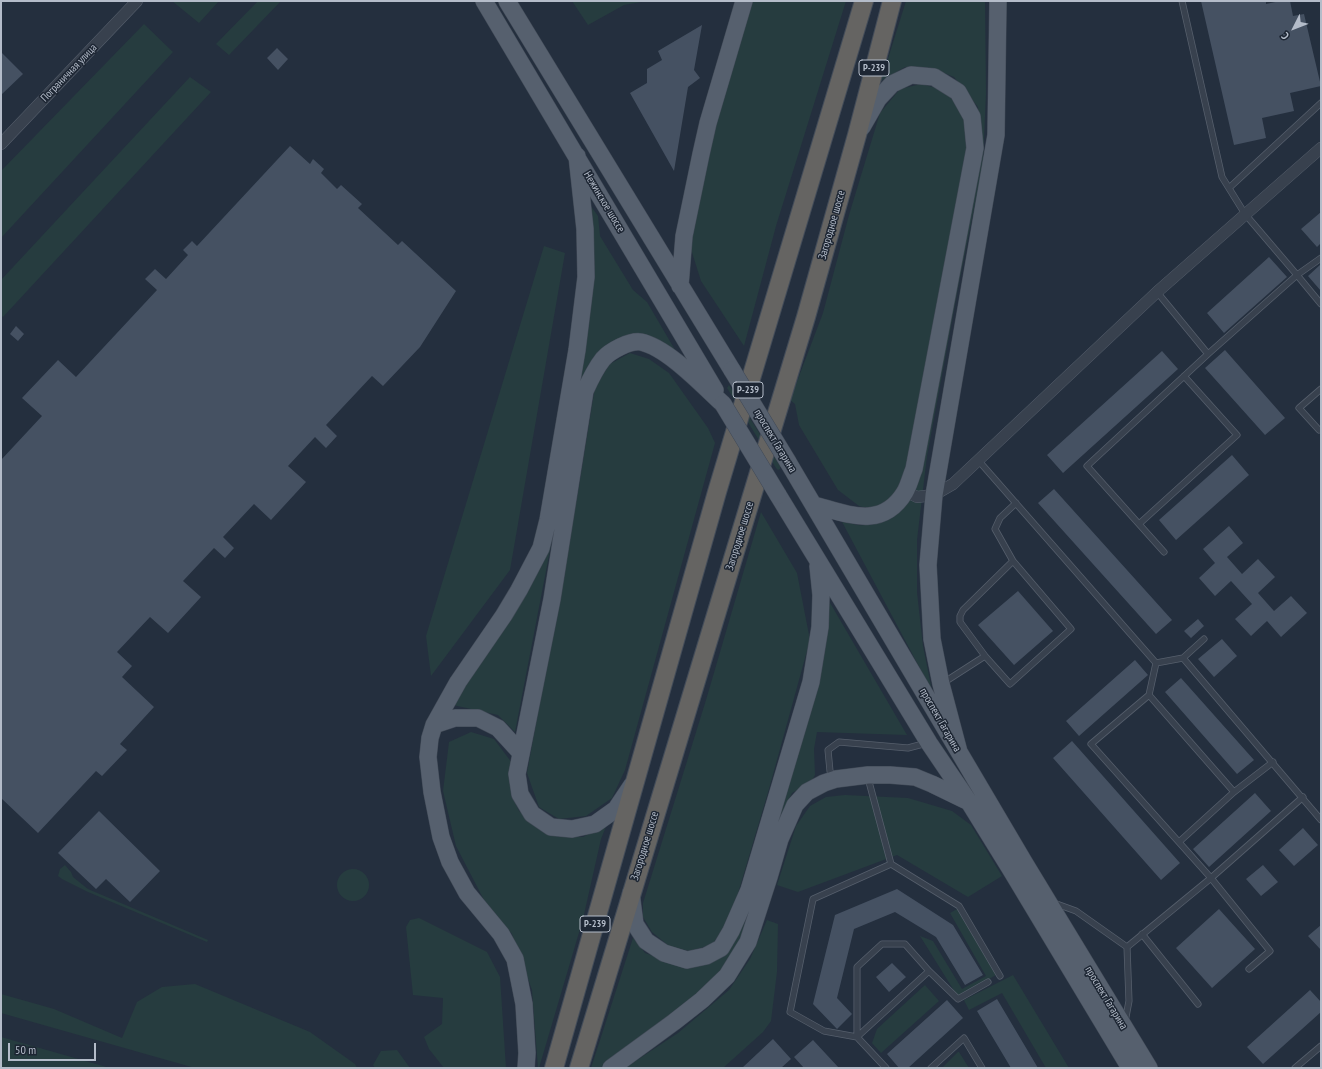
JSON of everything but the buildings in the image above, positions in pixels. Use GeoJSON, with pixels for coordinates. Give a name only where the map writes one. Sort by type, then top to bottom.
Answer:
{"type":"FeatureCollection","features":[{"type":"Feature","properties":{"kind":"highway","name":"Р-239"},"geometry":{"type":"LineString","coordinates":[[554,1068],[718,492],[864,1]]}},
{"type":"Feature","properties":{"kind":"highway","name":"Загородное шоссе"},"geometry":{"type":"LineString","coordinates":[[579,1068],[804,325],[857,135],[892,1]]}},
{"type":"Feature","properties":{"kind":"main road","name":"Нежинское шоссе"},"geometry":{"type":"LineString","coordinates":[[484,1],[723,404]]}},
{"type":"Feature","properties":{"kind":"main road","name":"Нежинское шоссе"},"geometry":{"type":"LineString","coordinates":[[507,1],[732,370]]}},
{"type":"Feature","properties":{"kind":"main road"},"geometry":{"type":"LineString","coordinates":[[680,286],[684,236],[701,154],[708,123],[744,1]]}},
{"type":"Feature","properties":{"kind":"main road"},"geometry":{"type":"LineString","coordinates":[[959,752],[941,684],[932,639],[928,565],[934,495],[996,135],[998,1]]}},
{"type":"Feature","properties":{"kind":"main road"},"geometry":{"type":"LineString","coordinates":[[814,505],[857,517],[874,516],[888,511],[905,491],[914,469],[975,148],[972,116],[958,92],[934,77],[911,75],[892,84],[878,99],[857,135]]}},
{"type":"Feature","properties":{"kind":"main road"},"geometry":{"type":"LineString","coordinates":[[526,1068],[527,1053],[524,1004],[515,959],[501,934],[467,893],[450,862],[441,837],[432,792],[428,757],[430,738],[434,725],[458,682],[504,615],[519,590],[541,548],[548,520],[577,350],[586,277],[585,229],[577,156]]}},
{"type":"Feature","properties":{"kind":"main road"},"geometry":{"type":"LineString","coordinates":[[635,780],[616,809],[595,824],[572,829],[551,827],[532,814],[520,794],[516,774],[552,599],[585,391],[591,378],[604,358],[627,343],[640,342],[655,347],[675,360],[723,404]]}},
{"type":"Feature","properties":{"kind":"main road","name":"проспект Гагарина"},"geometry":{"type":"LineString","coordinates":[[732,370],[814,505],[1047,901],[1150,1068]]}},
{"type":"Feature","properties":{"kind":"main road","name":"проспект Гагарина"},"geometry":{"type":"LineString","coordinates":[[723,404],[929,743],[969,802],[1011,870],[1130,1068]]}},
{"type":"Feature","properties":{"kind":"main road"},"geometry":{"type":"LineString","coordinates":[[631,893],[635,924],[646,941],[664,953],[687,960],[706,956],[721,948],[731,931],[749,890],[812,682],[820,627],[821,595],[818,562]]}},
{"type":"Feature","properties":{"kind":"main road"},"geometry":{"type":"LineString","coordinates":[[434,725],[456,718],[478,718],[498,728],[520,752]]}},
{"type":"Feature","properties":{"kind":"main road"},"geometry":{"type":"LineString","coordinates":[[611,1068],[702,1000],[727,976],[748,942],[780,839],[795,805],[807,792],[824,783],[836,779],[868,775],[890,775],[915,777],[969,802]]}},
{"type":"Feature","properties":{"kind":"street","name":"Пограничная улица"},"geometry":{"type":"LineString","coordinates":[[1,144],[137,1]]}},
{"type":"Feature","properties":{"kind":"street"},"geometry":{"type":"LineString","coordinates":[[905,491],[917,497],[934,495],[953,484],[1157,292],[1321,148]]}},
{"type":"Feature","properties":{"kind":"lane"},"geometry":{"type":"LineString","coordinates":[[1182,1],[1222,177],[1245,214],[1321,304]]}},
{"type":"Feature","properties":{"kind":"lane"},"geometry":{"type":"LineString","coordinates":[[1229,188],[1321,103]]}},
{"type":"Feature","properties":{"kind":"lane"},"geometry":{"type":"LineString","coordinates":[[1164,552],[1087,466],[1208,354],[1297,275],[1321,258]]}},
{"type":"Feature","properties":{"kind":"lane"},"geometry":{"type":"LineString","coordinates":[[1157,292],[1208,354]]}},
{"type":"Feature","properties":{"kind":"lane"},"geometry":{"type":"LineString","coordinates":[[1139,524],[1237,435],[1184,376]]}},
{"type":"Feature","properties":{"kind":"lane"},"geometry":{"type":"LineString","coordinates":[[1319,430],[1300,408],[1321,389]]}},
{"type":"Feature","properties":{"kind":"lane"},"geometry":{"type":"LineString","coordinates":[[978,460],[1156,663]]}},
{"type":"Feature","properties":{"kind":"lane"},"geometry":{"type":"LineString","coordinates":[[1013,561],[963,610],[960,616],[960,622],[985,656],[1010,684],[1072,628],[1013,561],[995,529],[1000,518],[1016,503]]}},
{"type":"Feature","properties":{"kind":"lane"},"geometry":{"type":"LineString","coordinates":[[1156,663],[1183,658],[1204,638]]}},
{"type":"Feature","properties":{"kind":"lane"},"geometry":{"type":"LineString","coordinates":[[941,684],[985,656]]}},
{"type":"Feature","properties":{"kind":"lane"},"geometry":{"type":"LineString","coordinates":[[1183,658],[1303,797],[1321,820]]}},
{"type":"Feature","properties":{"kind":"lane"},"geometry":{"type":"LineString","coordinates":[[1156,663],[1149,695],[1091,744],[1211,878],[1270,951],[1249,969]]}},
{"type":"Feature","properties":{"kind":"lane"},"geometry":{"type":"LineString","coordinates":[[1149,695],[1234,792]]}},
{"type":"Feature","properties":{"kind":"lane"},"geometry":{"type":"LineString","coordinates":[[836,779],[830,771],[828,750],[838,742],[908,748],[929,743]]}},
{"type":"Feature","properties":{"kind":"lane"},"geometry":{"type":"LineString","coordinates":[[1179,842],[1234,792],[1273,762]]}},
{"type":"Feature","properties":{"kind":"lane"},"geometry":{"type":"LineString","coordinates":[[868,775],[891,864],[959,906],[1000,976]]}},
{"type":"Feature","properties":{"kind":"lane"},"geometry":{"type":"LineString","coordinates":[[1127,947],[1211,878],[1303,797]]}},
{"type":"Feature","properties":{"kind":"lane"},"geometry":{"type":"LineString","coordinates":[[886,1068],[857,1036],[824,1031],[790,1012],[813,899],[891,864]]}},
{"type":"Feature","properties":{"kind":"lane"},"geometry":{"type":"LineString","coordinates":[[1047,901],[1076,911],[1127,947]]}},
{"type":"Feature","properties":{"kind":"lane"},"geometry":{"type":"LineString","coordinates":[[1142,934],[1198,1004]]}},
{"type":"Feature","properties":{"kind":"lane"},"geometry":{"type":"LineString","coordinates":[[857,1036],[857,967],[882,944],[905,944],[929,972],[958,999],[988,982]]}},
{"type":"Feature","properties":{"kind":"lane"},"geometry":{"type":"LineString","coordinates":[[1125,1027],[1129,1001],[1127,947]]}},
{"type":"Feature","properties":{"kind":"lane"},"geometry":{"type":"LineString","coordinates":[[857,1036],[929,972]]}},
{"type":"Feature","properties":{"kind":"lane"},"geometry":{"type":"LineString","coordinates":[[930,1068],[964,1038],[982,1068]]}},
{"type":"Feature","properties":{"kind":"lane"},"geometry":{"type":"LineString","coordinates":[[1296,1068],[1321,1046]]}},
{"type":"Feature","properties":{"kind":"green space"},"geometry":{"type":"Polygon","coordinates":[[[172,1],[219,1],[199,23],[172,1]]]}},
{"type":"Feature","properties":{"kind":"green space"},"geometry":{"type":"Polygon","coordinates":[[[258,1],[281,1],[229,55],[216,44],[258,1]]]}},
{"type":"Feature","properties":{"kind":"green space"},"geometry":{"type":"Polygon","coordinates":[[[572,1],[647,1],[624,5],[588,25],[572,1]]]}},
{"type":"Feature","properties":{"kind":"green space"},"geometry":{"type":"Polygon","coordinates":[[[750,1],[846,1],[776,226],[744,346],[701,281],[690,246],[701,179],[750,1]]]}},
{"type":"Feature","properties":{"kind":"green space"},"geometry":{"type":"Polygon","coordinates":[[[906,1],[985,1],[986,93],[983,164],[927,456],[917,540],[917,592],[923,646],[932,691],[840,518],[857,525],[872,524],[884,520],[906,502],[979,146],[978,107],[954,77],[932,68],[905,67],[881,81],[906,1]]]}},
{"type":"Feature","properties":{"kind":"green space"},"geometry":{"type":"Polygon","coordinates":[[[144,24],[173,52],[1,238],[1,171],[144,24]]]}},
{"type":"Feature","properties":{"kind":"green space"},"geometry":{"type":"Polygon","coordinates":[[[190,77],[211,92],[3,317],[1,315],[1,280],[190,77]]]}},
{"type":"Feature","properties":{"kind":"green space"},"geometry":{"type":"Polygon","coordinates":[[[921,84],[944,90],[965,114],[968,142],[915,432],[904,477],[892,500],[873,510],[859,506],[838,490],[799,425],[795,404],[790,400],[823,313],[849,215],[880,113],[900,89],[921,84]]]}},
{"type":"Feature","properties":{"kind":"green space"},"geometry":{"type":"Polygon","coordinates":[[[588,202],[598,216],[600,236],[633,290],[647,302],[678,355],[624,337],[606,345],[587,367],[578,394],[556,519],[515,732],[498,715],[453,705],[486,655],[541,562],[588,202]]]}},
{"type":"Feature","properties":{"kind":"green space"},"geometry":{"type":"Polygon","coordinates":[[[544,246],[565,253],[510,570],[431,676],[426,636],[544,246]]]}},
{"type":"Feature","properties":{"kind":"green space"},"geometry":{"type":"Polygon","coordinates":[[[630,353],[649,359],[669,373],[708,428],[715,443],[625,770],[612,798],[586,816],[559,819],[539,807],[527,773],[579,486],[595,387],[610,364],[630,353]]]}},
{"type":"Feature","properties":{"kind":"green space"},"geometry":{"type":"Polygon","coordinates":[[[729,385],[780,466],[780,469],[778,470],[776,468],[727,388],[729,385]]]}},
{"type":"Feature","properties":{"kind":"green space"},"geometry":{"type":"Polygon","coordinates":[[[761,512],[797,573],[810,640],[769,789],[731,917],[712,945],[689,951],[669,946],[652,932],[643,917],[643,903],[706,700],[761,512]]]}},
{"type":"Feature","properties":{"kind":"green space"},"geometry":{"type":"Polygon","coordinates":[[[829,601],[907,735],[817,732],[814,749],[815,775],[811,782],[792,793],[780,817],[751,919],[737,952],[715,980],[603,1068],[591,1068],[633,938],[645,953],[685,967],[726,952],[829,601]]]}},
{"type":"Feature","properties":{"kind":"green space"},"geometry":{"type":"Polygon","coordinates":[[[471,732],[494,739],[512,763],[511,795],[519,811],[541,829],[559,837],[583,837],[607,824],[601,839],[583,919],[539,1068],[532,990],[512,934],[484,900],[456,846],[443,791],[449,742],[471,732]]]}},
{"type":"Feature","properties":{"kind":"green space"},"geometry":{"type":"Polygon","coordinates":[[[845,795],[908,798],[952,811],[971,825],[1002,876],[968,897],[897,855],[798,892],[777,885],[796,826],[810,806],[826,797],[845,795]]]}},
{"type":"Feature","properties":{"kind":"green space"},"geometry":{"type":"Polygon","coordinates":[[[65,865],[73,877],[88,889],[208,940],[207,942],[88,892],[62,879],[58,876],[60,869],[65,865]]]}},
{"type":"Feature","properties":{"kind":"green space"},"geometry":{"type":"Polygon","coordinates":[[[350,869],[356,869],[365,873],[369,885],[365,897],[356,901],[350,901],[341,897],[337,888],[337,882],[341,873],[350,869]]]}},
{"type":"Feature","properties":{"kind":"green space"},"geometry":{"type":"Polygon","coordinates":[[[957,909],[996,975],[958,997],[920,936],[933,941],[962,989],[986,976],[950,913],[957,909]]]}},
{"type":"Feature","properties":{"kind":"green space"},"geometry":{"type":"Polygon","coordinates":[[[419,918],[487,952],[500,977],[506,1068],[444,1068],[429,1049],[424,1037],[442,1024],[443,998],[413,995],[406,927],[410,920],[419,918]]]}},
{"type":"Feature","properties":{"kind":"green space"},"geometry":{"type":"Polygon","coordinates":[[[767,920],[778,924],[777,972],[771,1021],[763,1032],[723,1068],[625,1068],[678,1033],[729,990],[750,959],[767,920]]]}},
{"type":"Feature","properties":{"kind":"green space"},"geometry":{"type":"Polygon","coordinates":[[[1013,975],[1069,1068],[1046,1068],[1002,993],[969,1010],[964,1000],[1013,975]]]}},
{"type":"Feature","properties":{"kind":"green space"},"geometry":{"type":"Polygon","coordinates":[[[195,984],[310,1032],[355,1064],[357,1068],[195,1068],[1,1013],[1,994],[54,1009],[122,1038],[137,1002],[162,987],[195,984]]]}},
{"type":"Feature","properties":{"kind":"green space"},"geometry":{"type":"Polygon","coordinates":[[[925,985],[939,1001],[881,1053],[872,1043],[877,1029],[925,985]]]}},
{"type":"Feature","properties":{"kind":"green space"},"geometry":{"type":"Polygon","coordinates":[[[1,1037],[110,1068],[1,1068],[1,1037]]]}},
{"type":"Feature","properties":{"kind":"green space"},"geometry":{"type":"Polygon","coordinates":[[[397,1050],[410,1068],[375,1068],[373,1065],[381,1051],[397,1050]]]}},
{"type":"Feature","properties":{"kind":"green space"},"geometry":{"type":"Polygon","coordinates":[[[958,1052],[969,1068],[942,1068],[958,1052]]]}}]}
